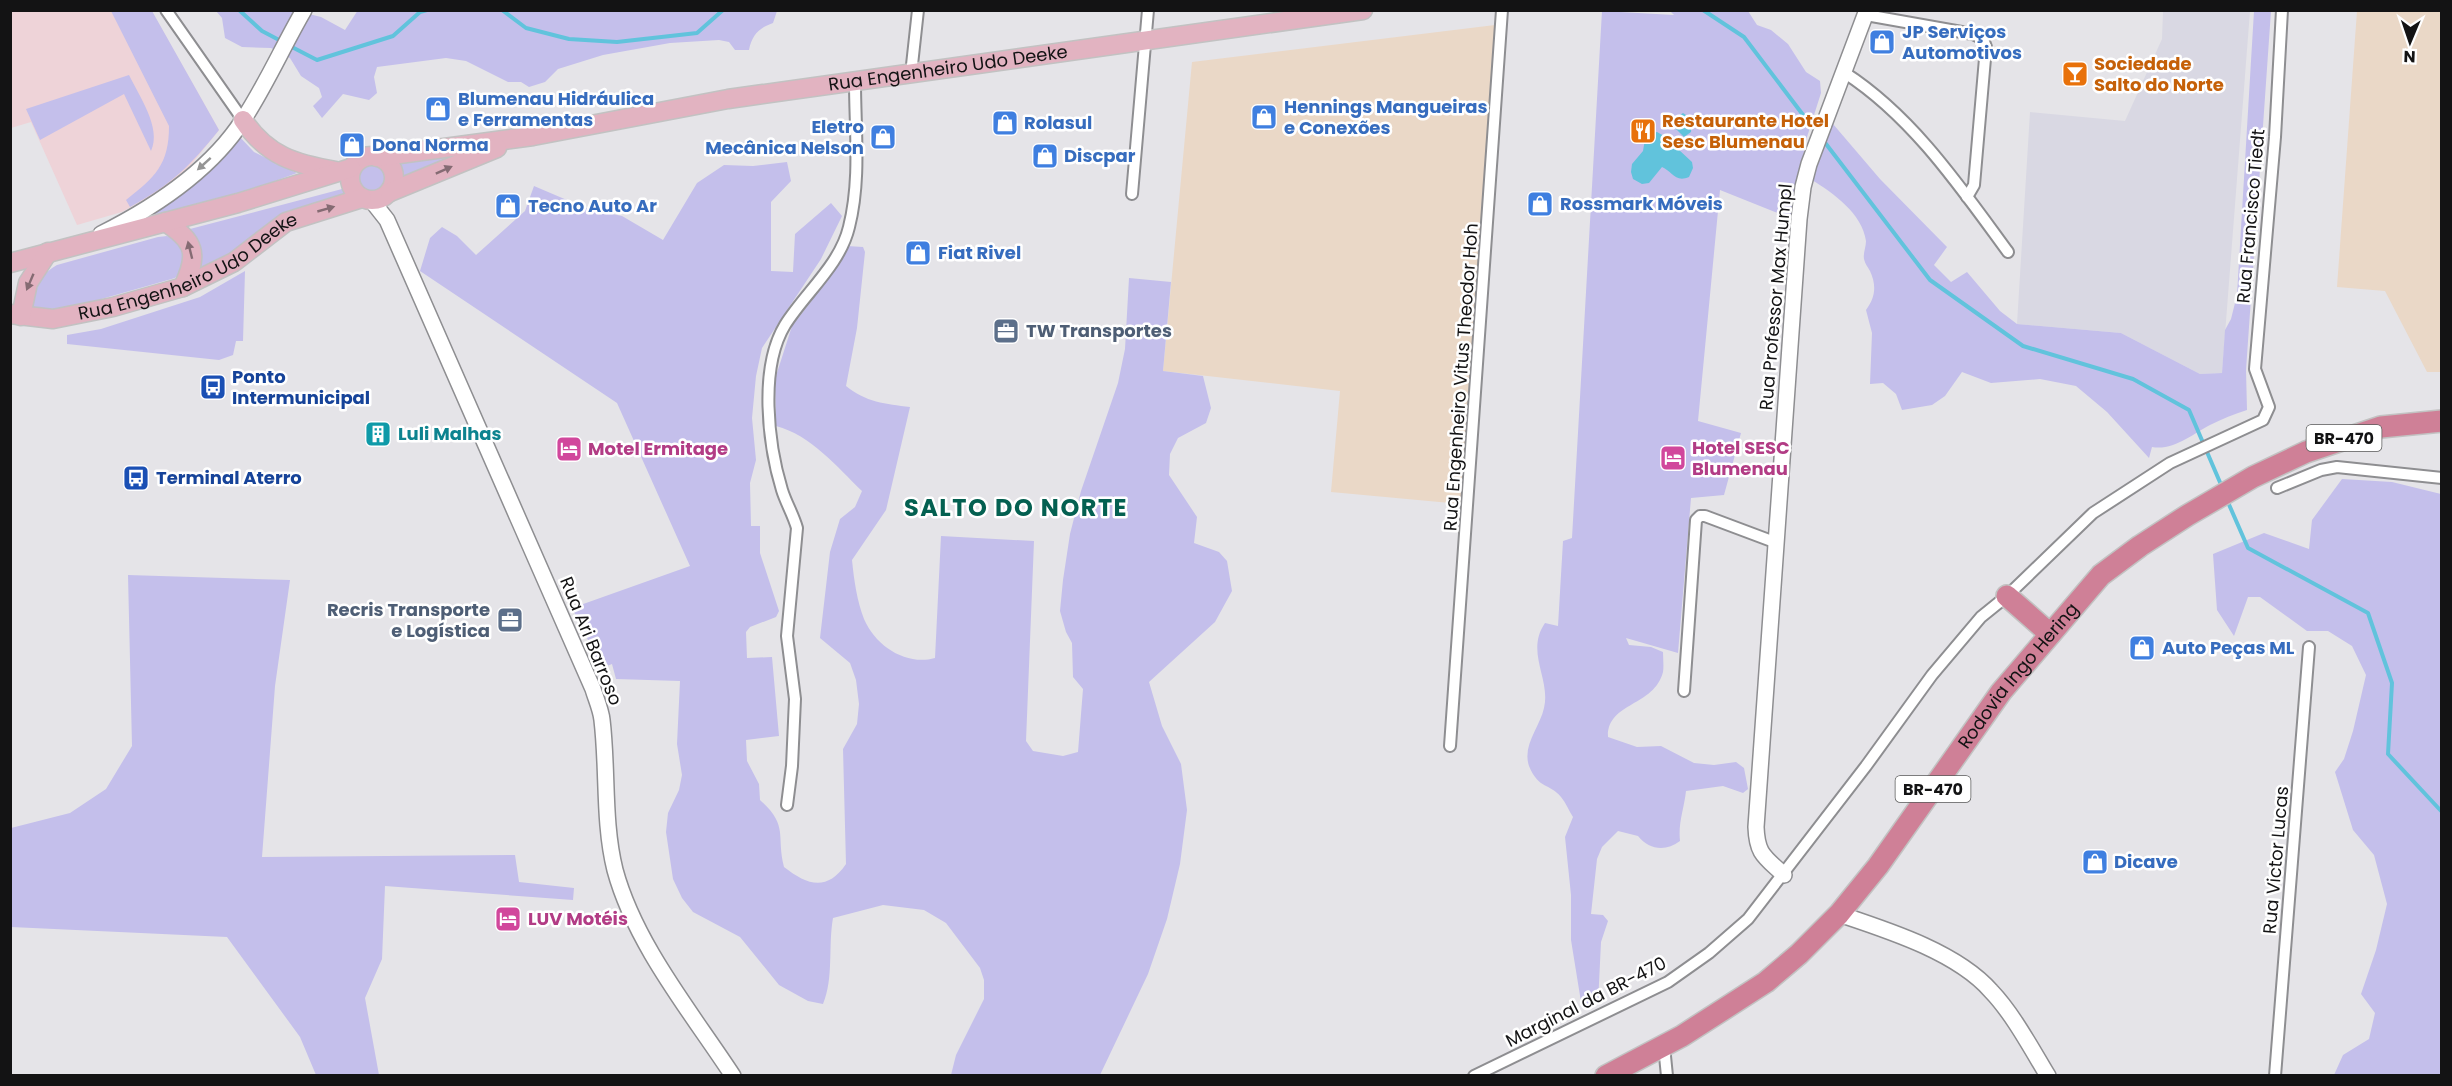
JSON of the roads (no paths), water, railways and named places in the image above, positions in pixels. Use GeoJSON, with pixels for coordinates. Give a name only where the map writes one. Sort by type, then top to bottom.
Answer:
{"type":"FeatureCollection","features":[{"type":"Feature","properties":{"kind":"highway","name":"Rodovia Ingo Hering"},"geometry":{"type":"LineString","coordinates":[[1606,1076],[1722,1012],[1766,982],[1799,954],[1839,914],[1878,866],[2001,692],[2101,575],[2188,515],[2253,477],[2333,441],[2381,427],[2442,422]]}},
{"type":"Feature","properties":{"kind":"highway"},"geometry":{"type":"LineString","coordinates":[[2007,596],[2050,634]]}},
{"type":"Feature","properties":{"kind":"main road","name":"Rua Engenheiro Udo Deeke"},"geometry":{"type":"LineString","coordinates":[[377,157],[533,136],[728,99],[1146,40],[1270,17],[1363,10]]}},
{"type":"Feature","properties":{"kind":"main road"},"geometry":{"type":"LineString","coordinates":[[243,120],[254,137],[270,150],[312,167],[345,170],[364,158],[377,157],[384,159],[392,167],[395,178],[377,197],[353,192],[345,170]]}},
{"type":"Feature","properties":{"kind":"main road","name":"Rua Engenheiro Udo Deeke"},"geometry":{"type":"LineString","coordinates":[[16,315],[53,319],[79,315],[183,287],[234,262],[286,222],[377,197],[474,157],[533,136]]}},
{"type":"Feature","properties":{"kind":"main road","name":"Rua Engenheiro Udo Deeke"},"geometry":{"type":"LineString","coordinates":[[10,263],[238,203],[345,170]]}},
{"type":"Feature","properties":{"kind":"main road"},"geometry":{"type":"LineString","coordinates":[[165,222],[182,233],[192,247],[192,260],[183,287]]}},
{"type":"Feature","properties":{"kind":"main road"},"geometry":{"type":"LineString","coordinates":[[16,315],[28,283],[48,252]]}},
{"type":"Feature","properties":{"kind":"street"},"geometry":{"type":"LineString","coordinates":[[166,10],[243,120]]}},
{"type":"Feature","properties":{"kind":"street"},"geometry":{"type":"LineString","coordinates":[[910,74],[918,10]]}},
{"type":"Feature","properties":{"kind":"street"},"geometry":{"type":"LineString","coordinates":[[1132,194],[1148,10]]}},
{"type":"Feature","properties":{"kind":"street","name":"Rua Engenheiro Vitus Theodor Hoh"},"geometry":{"type":"LineString","coordinates":[[1450,746],[1502,10]]}},
{"type":"Feature","properties":{"kind":"street","name":"Rua Francisco Tiedt"},"geometry":{"type":"LineString","coordinates":[[2170,463],[2263,420],[2269,407],[2255,369],[2275,137],[2282,10]]}},
{"type":"Feature","properties":{"kind":"street"},"geometry":{"type":"LineString","coordinates":[[82,244],[144,212],[209,160],[243,120],[303,11]]}},
{"type":"Feature","properties":{"kind":"street"},"geometry":{"type":"LineString","coordinates":[[1867,13],[1973,34],[1983,39],[1986,46],[1974,185],[1967,197]]}},
{"type":"Feature","properties":{"kind":"street","name":"Rua Professor Max Humpl"},"geometry":{"type":"LineString","coordinates":[[1784,875],[1760,852],[1756,845],[1756,836],[1799,219],[1809,164],[1867,13]]}},
{"type":"Feature","properties":{"kind":"street"},"geometry":{"type":"LineString","coordinates":[[1845,73],[1896,112],[1967,197],[2008,252]]}},
{"type":"Feature","properties":{"kind":"street"},"geometry":{"type":"LineString","coordinates":[[787,805],[792,766],[795,699],[787,636],[797,528],[793,512],[783,492],[771,438],[770,369],[784,327],[837,255],[849,229],[855,197],[855,82]]}},
{"type":"Feature","properties":{"kind":"street","name":"Rua Ari Barroso"},"geometry":{"type":"LineString","coordinates":[[377,197],[593,690],[602,718],[610,841],[615,870],[630,916],[652,954],[733,1076]]}},
{"type":"Feature","properties":{"kind":"street","name":"Marginal da BR-470"},"geometry":{"type":"LineString","coordinates":[[1474,1076],[1668,982],[1709,953],[1748,919],[1784,875],[1932,675],[1981,617],[2007,596],[2092,513],[2170,463]]}},
{"type":"Feature","properties":{"kind":"street"},"geometry":{"type":"LineString","coordinates":[[2277,488],[2321,470],[2337,467],[2442,478]]}},
{"type":"Feature","properties":{"kind":"street"},"geometry":{"type":"LineString","coordinates":[[1684,691],[1696,519],[1705,516],[1776,543]]}},
{"type":"Feature","properties":{"kind":"street","name":"Rua Victor Lucas"},"geometry":{"type":"LineString","coordinates":[[2275,1076],[2310,647]]}},
{"type":"Feature","properties":{"kind":"street"},"geometry":{"type":"LineString","coordinates":[[1839,914],[1880,928],[1948,958],[1976,976],[1992,991],[2048,1076]]}},
{"type":"Feature","properties":{"kind":"street"},"geometry":{"type":"LineString","coordinates":[[1664,1046],[1667,1076]]}},
{"type":"Feature","properties":{"kind":"water"},"geometry":{"type":"Polygon","coordinates":[[[1683,113],[1689,119],[1691,126],[1691,132],[1684,137],[1672,125],[1673,120],[1683,113]]]}},
{"type":"Feature","properties":{"kind":"water"},"geometry":{"type":"Polygon","coordinates":[[[1657,132],[1692,162],[1693,168],[1689,177],[1677,178],[1662,167],[1649,183],[1642,184],[1633,179],[1632,164],[1643,151],[1645,139],[1649,134],[1657,132]]]}},
{"type":"Feature","properties":{"kind":"waterway"},"geometry":{"type":"LineString","coordinates":[[239,10],[262,31],[281,41]]}},
{"type":"Feature","properties":{"kind":"waterway"},"geometry":{"type":"LineString","coordinates":[[288,45],[317,60],[393,36],[420,12],[427,10]]}},
{"type":"Feature","properties":{"kind":"waterway"},"geometry":{"type":"LineString","coordinates":[[502,10],[526,28],[569,39],[617,42],[697,33],[723,10]]}},
{"type":"Feature","properties":{"kind":"waterway"},"geometry":{"type":"LineString","coordinates":[[1703,10],[1744,37],[1816,132]]}},
{"type":"Feature","properties":{"kind":"waterway"},"geometry":{"type":"LineString","coordinates":[[1823,140],[1930,280],[2023,346],[2133,379],[2189,410],[2222,487]]}},
{"type":"Feature","properties":{"kind":"waterway"},"geometry":{"type":"LineString","coordinates":[[2227,500],[2248,548],[2368,613],[2392,683],[2388,754],[2442,812]]}},
{"type":"Feature","properties":{"kind":"place","name":"JP Serviços Automotivos"},"geometry":{"type":"Point","coordinates":[1882,42]}},
{"type":"Feature","properties":{"kind":"place","name":"Sociedade Salto do Norte"},"geometry":{"type":"Point","coordinates":[2075,74]}},
{"type":"Feature","properties":{"kind":"place","name":"Blumenau Hidráulica e Ferramentas"},"geometry":{"type":"Point","coordinates":[438,109]}},
{"type":"Feature","properties":{"kind":"place","name":"Hennings Mangueiras e Conexões"},"geometry":{"type":"Point","coordinates":[1264,117]}},
{"type":"Feature","properties":{"kind":"place","name":"Rolasul"},"geometry":{"type":"Point","coordinates":[1005,123]}},
{"type":"Feature","properties":{"kind":"place","name":"Restaurante Hotel Sesc Blumenau"},"geometry":{"type":"Point","coordinates":[1643,131]}},
{"type":"Feature","properties":{"kind":"place","name":"Eletro Mecânica Nelson"},"geometry":{"type":"Point","coordinates":[883,137]}},
{"type":"Feature","properties":{"kind":"place","name":"Dona Norma"},"geometry":{"type":"Point","coordinates":[352,145]}},
{"type":"Feature","properties":{"kind":"place","name":"Discpar"},"geometry":{"type":"Point","coordinates":[1045,156]}},
{"type":"Feature","properties":{"kind":"place","name":"Rossmark Móveis"},"geometry":{"type":"Point","coordinates":[1540,204]}},
{"type":"Feature","properties":{"kind":"place","name":"Tecno Auto Ar"},"geometry":{"type":"Point","coordinates":[508,206]}},
{"type":"Feature","properties":{"kind":"place","name":"Fiat Rivel"},"geometry":{"type":"Point","coordinates":[918,253]}},
{"type":"Feature","properties":{"kind":"place","name":"TW Transportes"},"geometry":{"type":"Point","coordinates":[1006,331]}},
{"type":"Feature","properties":{"kind":"place","name":"Ponto Intermunicipal"},"geometry":{"type":"Point","coordinates":[213,387]}},
{"type":"Feature","properties":{"kind":"place","name":"Luli Malhas"},"geometry":{"type":"Point","coordinates":[378,434]}},
{"type":"Feature","properties":{"kind":"place","name":"Motel Ermitage"},"geometry":{"type":"Point","coordinates":[569,449]}},
{"type":"Feature","properties":{"kind":"place","name":"Hotel SESC Blumenau"},"geometry":{"type":"Point","coordinates":[1673,458]}},
{"type":"Feature","properties":{"kind":"place","name":"Terminal Aterro"},"geometry":{"type":"Point","coordinates":[136,478]}},
{"type":"Feature","properties":{"kind":"place","name":"Recris Transporte e Logística"},"geometry":{"type":"Point","coordinates":[510,620]}},
{"type":"Feature","properties":{"kind":"place","name":"Auto Peças ML"},"geometry":{"type":"Point","coordinates":[2142,648]}},
{"type":"Feature","properties":{"kind":"place","name":"Dicave"},"geometry":{"type":"Point","coordinates":[2095,862]}},
{"type":"Feature","properties":{"kind":"place","name":"LUV Motéis"},"geometry":{"type":"Point","coordinates":[508,919]}},
{"type":"Feature","properties":{"kind":"district","name":"SALTO DO NORTE"},"geometry":{"type":"Point","coordinates":[1016,508]}}]}
